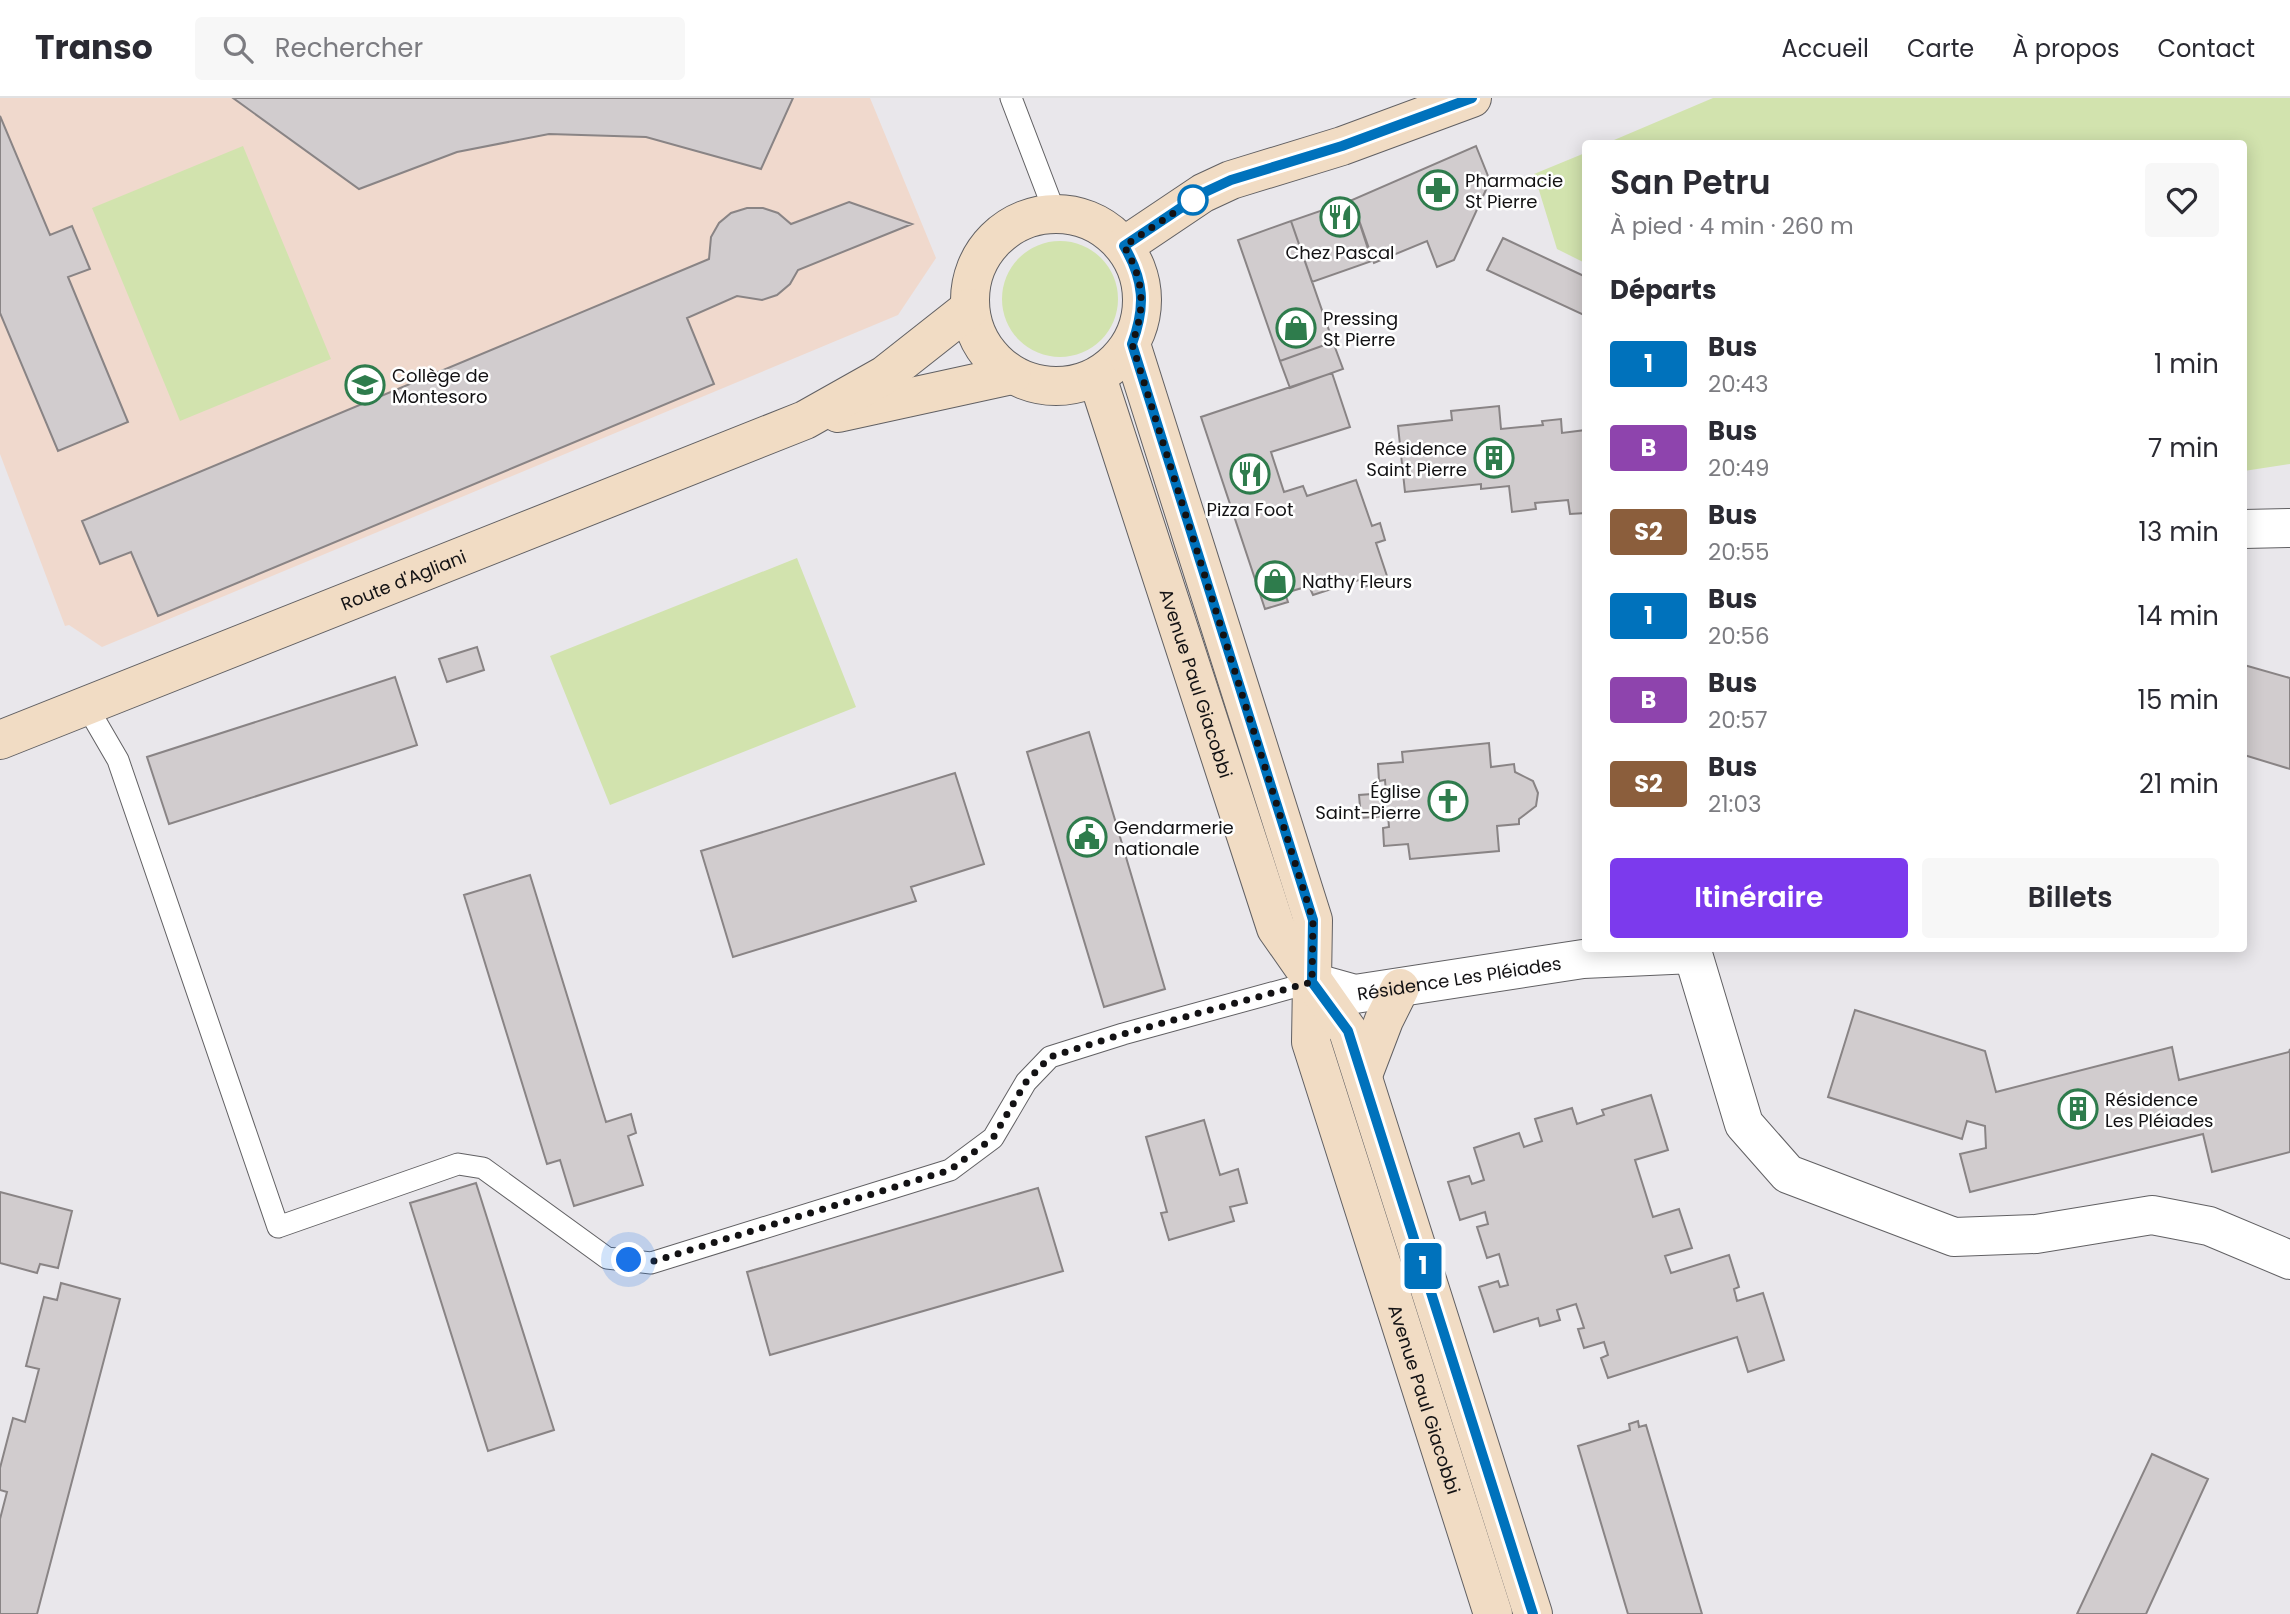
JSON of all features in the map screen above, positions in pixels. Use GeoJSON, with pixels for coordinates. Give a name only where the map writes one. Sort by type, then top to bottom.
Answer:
{"type":"FeatureCollection","features":[{"type":"Feature","properties":{"kind":"main road"},"geometry":{"type":"LineString","coordinates":[[1124,246],[1203,193],[1231,180],[1342,146],[1472,98]]}},
{"type":"Feature","properties":{"kind":"main road"},"geometry":{"type":"LineString","coordinates":[[1055,213],[1081,217],[1104,228],[1124,246],[1137,268],[1143,293],[1141,320],[1132,344],[1117,363],[1097,377],[1069,386],[1039,385],[1012,375],[983,347],[970,308],[972,280],[982,254],[1001,233],[1026,218],[1055,213]]}},
{"type":"Feature","properties":{"kind":"main road","name":"Route d'Agliani"},"geometry":{"type":"LineString","coordinates":[[0,740],[805,420],[885,375],[970,308]]}},
{"type":"Feature","properties":{"kind":"main road","name":"Avenue Paul Giacobbi"},"geometry":{"type":"LineString","coordinates":[[1132,344],[1313,920],[1311,1042],[1493,1614]]}},
{"type":"Feature","properties":{"kind":"main road","name":"Route d'Agliani"},"geometry":{"type":"LineString","coordinates":[[805,420],[1012,375]]}},
{"type":"Feature","properties":{"kind":"main road","name":"Avenue Paul Giacobbi"},"geometry":{"type":"LineString","coordinates":[[1097,377],[1276,928],[1348,1031],[1533,1614]]}},
{"type":"Feature","properties":{"kind":"main road"},"geometry":{"type":"LineString","coordinates":[[1363,1075],[1379,1031],[1400,988]]}},
{"type":"Feature","properties":{"kind":"street"},"geometry":{"type":"LineString","coordinates":[[2247,529],[2290,528]]}},
{"type":"Feature","properties":{"kind":"street","name":"Résidence Les Pléiades"},"geometry":{"type":"LineString","coordinates":[[1312,982],[1355,994],[1583,959],[1679,952]]}},
{"type":"Feature","properties":{"kind":"street","name":"Résidence Les Pléiades"},"geometry":{"type":"LineString","coordinates":[[1693,952],[1744,1124],[1788,1174],[1954,1237],[2036,1234],[2152,1215],[2209,1226],[2290,1260]]}},
{"type":"Feature","properties":{"kind":"lane"},"geometry":{"type":"LineString","coordinates":[[1011,98],[1055,213]]}},
{"type":"Feature","properties":{"kind":"lane"},"geometry":{"type":"LineString","coordinates":[[86,705],[118,760],[278,1227],[458,1164],[483,1168],[607,1258],[651,1262],[950,1170],[993,1138],[1026,1082],[1050,1057],[1312,982]]}},
{"type":"Feature","properties":{"kind":"shaded area","name":"Collège de Montesoro"},"geometry":{"type":"Polygon","coordinates":[[[0,98],[870,98],[936,258],[898,315],[102,647],[69,625],[65,626],[0,454],[0,98]]]}},
{"type":"Feature","properties":{"kind":"green space"},"geometry":{"type":"Polygon","coordinates":[[[1713,98],[2290,98],[2290,464],[2247,471],[2247,140],[1614,140],[1713,98]]]}},
{"type":"Feature","properties":{"kind":"green space"},"geometry":{"type":"Polygon","coordinates":[[[243,146],[331,359],[180,421],[92,208],[243,146]]]}},
{"type":"Feature","properties":{"kind":"green space"},"geometry":{"type":"Polygon","coordinates":[[[1582,154],[1582,262],[1557,249],[1534,174],[1582,154]]]}},
{"type":"Feature","properties":{"kind":"green space"},"geometry":{"type":"Polygon","coordinates":[[[1060,241],[1082,246],[1101,258],[1113,277],[1118,299],[1113,321],[1101,340],[1082,352],[1060,357],[1038,352],[1019,340],[1007,321],[1002,299],[1007,277],[1019,258],[1038,246],[1060,241]]]}},
{"type":"Feature","properties":{"kind":"green space"},"geometry":{"type":"Polygon","coordinates":[[[797,558],[856,707],[610,805],[550,656],[797,558]]]}},
{"type":"Feature","properties":{"kind":"building"},"geometry":{"type":"Polygon","coordinates":[[[233,98],[793,98],[761,169],[646,137],[549,134],[457,152],[359,189],[233,98]]]}},
{"type":"Feature","properties":{"kind":"building"},"geometry":{"type":"Polygon","coordinates":[[[0,116],[50,235],[72,226],[90,269],[68,277],[128,422],[58,451],[0,313],[0,116]]]}},
{"type":"Feature","properties":{"kind":"building"},"geometry":{"type":"Polygon","coordinates":[[[1476,146],[1490,181],[1454,260],[1437,267],[1427,241],[1374,263],[1352,200],[1476,146]]]}},
{"type":"Feature","properties":{"kind":"building"},"geometry":{"type":"Polygon","coordinates":[[[1352,200],[1372,261],[1312,282],[1291,221],[1352,200]]]}},
{"type":"Feature","properties":{"kind":"building"},"geometry":{"type":"Polygon","coordinates":[[[849,202],[912,224],[798,270],[790,284],[777,295],[762,300],[737,296],[687,318],[714,384],[158,616],[131,552],[100,564],[82,521],[709,259],[711,237],[719,223],[731,213],[747,208],[763,208],[778,213],[791,224],[849,202]]]}},
{"type":"Feature","properties":{"kind":"building"},"geometry":{"type":"Polygon","coordinates":[[[1291,221],[1333,342],[1280,361],[1238,240],[1291,221]]]}},
{"type":"Feature","properties":{"kind":"building"},"geometry":{"type":"Polygon","coordinates":[[[1503,238],[1582,275],[1582,314],[1487,270],[1503,238]]]}},
{"type":"Feature","properties":{"kind":"building"},"geometry":{"type":"Polygon","coordinates":[[[1333,342],[1343,369],[1290,388],[1280,361],[1333,342]]]}},
{"type":"Feature","properties":{"kind":"building"},"geometry":{"type":"Polygon","coordinates":[[[1332,373],[1350,427],[1271,452],[1284,492],[1303,486],[1307,496],[1356,480],[1372,526],[1380,523],[1385,540],[1376,543],[1388,579],[1364,587],[1362,579],[1313,595],[1309,586],[1285,593],[1288,602],[1265,609],[1201,417],[1332,373]]]}},
{"type":"Feature","properties":{"kind":"building","name":"Résidence Saint Pierre"},"geometry":{"type":"Polygon","coordinates":[[[1499,406],[1501,429],[1543,425],[1542,421],[1561,419],[1562,433],[1582,430],[1582,513],[1570,514],[1568,500],[1535,503],[1536,509],[1512,512],[1509,486],[1481,489],[1481,484],[1405,492],[1398,426],[1452,420],[1451,411],[1499,406]]]}},
{"type":"Feature","properties":{"kind":"building"},"geometry":{"type":"Polygon","coordinates":[[[477,647],[484,670],[447,682],[439,659],[477,647]]]}},
{"type":"Feature","properties":{"kind":"building"},"geometry":{"type":"Polygon","coordinates":[[[2247,666],[2290,678],[2290,769],[2247,756],[2247,666]]]}},
{"type":"Feature","properties":{"kind":"building"},"geometry":{"type":"Polygon","coordinates":[[[395,677],[417,745],[169,824],[147,757],[395,677]]]}},
{"type":"Feature","properties":{"kind":"building","name":"Gendarmerie nationale"},"geometry":{"type":"Polygon","coordinates":[[[1089,732],[1165,989],[1104,1007],[1027,752],[1089,732]]]}},
{"type":"Feature","properties":{"kind":"building","name":"Église Saint-Pierre"},"geometry":{"type":"Polygon","coordinates":[[[1489,743],[1491,767],[1514,764],[1515,772],[1533,781],[1538,793],[1536,806],[1519,819],[1519,824],[1497,826],[1499,851],[1410,859],[1408,844],[1384,846],[1383,828],[1389,827],[1388,816],[1361,818],[1359,795],[1386,793],[1385,780],[1379,781],[1378,764],[1403,762],[1402,752],[1489,743]]]}},
{"type":"Feature","properties":{"kind":"building"},"geometry":{"type":"Polygon","coordinates":[[[955,773],[984,864],[911,887],[916,901],[733,957],[701,851],[955,773]]]}},
{"type":"Feature","properties":{"kind":"building"},"geometry":{"type":"Polygon","coordinates":[[[530,875],[606,1122],[631,1114],[636,1133],[628,1136],[643,1185],[574,1206],[560,1160],[547,1164],[464,895],[530,875]]]}},
{"type":"Feature","properties":{"kind":"building","name":"Résidence Les Pléiades"},"geometry":{"type":"Polygon","coordinates":[[[1855,1010],[1985,1051],[1996,1092],[2172,1047],[2179,1080],[2289,1052],[2290,1049],[2290,1152],[2212,1172],[2203,1134],[1970,1192],[1960,1154],[1986,1148],[1985,1126],[1967,1121],[1962,1139],[1828,1097],[1855,1010]]]}},
{"type":"Feature","properties":{"kind":"building"},"geometry":{"type":"Polygon","coordinates":[[[1651,1095],[1668,1150],[1635,1160],[1653,1217],[1679,1209],[1692,1248],[1665,1256],[1671,1273],[1729,1255],[1739,1287],[1734,1289],[1737,1301],[1763,1293],[1784,1360],[1748,1372],[1737,1337],[1608,1378],[1601,1358],[1608,1355],[1604,1342],[1584,1348],[1578,1329],[1584,1328],[1576,1304],[1557,1310],[1560,1320],[1540,1326],[1538,1318],[1494,1332],[1479,1287],[1498,1281],[1500,1287],[1508,1285],[1499,1254],[1487,1258],[1477,1227],[1488,1224],[1485,1212],[1460,1220],[1448,1182],[1469,1176],[1472,1184],[1484,1180],[1474,1148],[1519,1133],[1524,1147],[1542,1141],[1535,1119],[1572,1108],[1577,1124],[1604,1115],[1602,1110],[1651,1095]]]}},
{"type":"Feature","properties":{"kind":"building"},"geometry":{"type":"Polygon","coordinates":[[[1204,1120],[1220,1175],[1238,1169],[1247,1203],[1230,1207],[1234,1221],[1169,1240],[1161,1213],[1167,1212],[1146,1137],[1204,1120]]]}},
{"type":"Feature","properties":{"kind":"building"},"geometry":{"type":"Polygon","coordinates":[[[476,1183],[554,1430],[488,1451],[410,1203],[476,1183]]]}},
{"type":"Feature","properties":{"kind":"building"},"geometry":{"type":"Polygon","coordinates":[[[1038,1188],[1063,1271],[770,1355],[747,1272],[1038,1188]]]}},
{"type":"Feature","properties":{"kind":"building"},"geometry":{"type":"Polygon","coordinates":[[[0,1192],[72,1211],[58,1268],[40,1264],[37,1273],[0,1263],[0,1192]]]}},
{"type":"Feature","properties":{"kind":"building"},"geometry":{"type":"Polygon","coordinates":[[[61,1283],[120,1299],[37,1614],[0,1614],[0,1519],[7,1492],[0,1490],[0,1468],[13,1418],[25,1422],[39,1369],[26,1366],[44,1297],[57,1300],[61,1283]]]}},
{"type":"Feature","properties":{"kind":"building"},"geometry":{"type":"Polygon","coordinates":[[[1638,1421],[1639,1427],[1646,1425],[1702,1614],[1628,1614],[1578,1446],[1630,1430],[1629,1424],[1638,1421]]]}},
{"type":"Feature","properties":{"kind":"building"},"geometry":{"type":"Polygon","coordinates":[[[2152,1454],[2208,1479],[2146,1614],[2077,1614],[2152,1454]]]}},
{"type":"Feature","properties":{"kind":"bus line","name":"1"},"geometry":{"type":"LineString","coordinates":[[1472,98],[1342,146],[1231,180],[1203,193],[1124,246],[1137,268],[1143,293],[1141,320],[1132,344],[1313,920],[1312,982],[1348,1031],[1533,1614]]}},
{"type":"Feature","properties":{"kind":"place","name":"Pharmacie St Pierre"},"geometry":{"type":"Point","coordinates":[1438,190]}},
{"type":"Feature","properties":{"kind":"place","name":"Chez Pascal"},"geometry":{"type":"Point","coordinates":[1340,217]}},
{"type":"Feature","properties":{"kind":"place","name":"Pressing St Pierre"},"geometry":{"type":"Point","coordinates":[1296,328]}},
{"type":"Feature","properties":{"kind":"place","name":"Collège de Montesoro"},"geometry":{"type":"Point","coordinates":[365,385]}},
{"type":"Feature","properties":{"kind":"place","name":"Résidence Saint Pierre"},"geometry":{"type":"Point","coordinates":[1494,458]}},
{"type":"Feature","properties":{"kind":"place","name":"Pizza Foot"},"geometry":{"type":"Point","coordinates":[1250,474]}},
{"type":"Feature","properties":{"kind":"place","name":"Nathy Fleurs"},"geometry":{"type":"Point","coordinates":[1275,581]}},
{"type":"Feature","properties":{"kind":"place","name":"Église Saint-Pierre"},"geometry":{"type":"Point","coordinates":[1448,801]}},
{"type":"Feature","properties":{"kind":"place","name":"Gendarmerie nationale"},"geometry":{"type":"Point","coordinates":[1087,837]}},
{"type":"Feature","properties":{"kind":"place","name":"Résidence Les Pléiades"},"geometry":{"type":"Point","coordinates":[2078,1109]}},
{"type":"Feature","properties":{"kind":"route"},"geometry":{"type":"LineString","coordinates":[[629,1260],[651,1262],[950,1170],[993,1138],[1026,1082],[1050,1057],[1312,982],[1313,920],[1132,344],[1141,320],[1143,293],[1137,268],[1124,246],[1193,200]]}}]}
